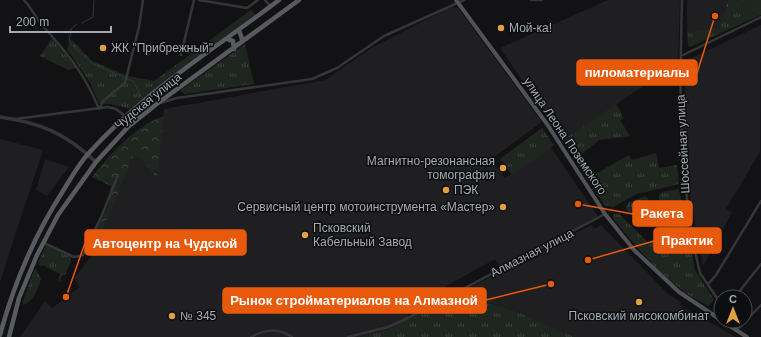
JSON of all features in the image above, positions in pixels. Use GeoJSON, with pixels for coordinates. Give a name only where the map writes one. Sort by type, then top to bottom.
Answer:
{"type":"FeatureCollection","features":[{"type":"Feature","properties":{"kind":"highway","name":"Чудская улица"},"geometry":{"type":"LineString","coordinates":[[0,335],[10,295],[28,252],[50,211],[88,154],[126,116],[238,30],[280,0]]}},
{"type":"Feature","properties":{"kind":"highway","name":"Чудская улица"},"geometry":{"type":"LineString","coordinates":[[9,337],[19,298],[44,243],[58,216],[96,162],[128,127],[158,103],[299,0]]}},
{"type":"Feature","properties":{"kind":"highway"},"geometry":{"type":"LineString","coordinates":[[238,30],[242,39],[248,38]]}},
{"type":"Feature","properties":{"kind":"highway"},"geometry":{"type":"LineString","coordinates":[[227,39],[233,41],[234,48]]}},
{"type":"Feature","properties":{"kind":"main road","name":"улица Леона Поземского"},"geometry":{"type":"LineString","coordinates":[[457,1],[547,124],[605,214],[634,250],[670,285],[687,299],[713,315]]}},
{"type":"Feature","properties":{"kind":"main road","name":"улица Леона Поземского"},"geometry":{"type":"LineString","coordinates":[[737,330],[748,337]]}},
{"type":"Feature","properties":{"kind":"street"},"geometry":{"type":"LineString","coordinates":[[24,0],[89,84],[100,108]]}},
{"type":"Feature","properties":{"kind":"street"},"geometry":{"type":"LineString","coordinates":[[100,108],[103,100],[125,83],[140,27],[143,0]]}},
{"type":"Feature","properties":{"kind":"street"},"geometry":{"type":"LineString","coordinates":[[181,55],[194,0]]}},
{"type":"Feature","properties":{"kind":"street"},"geometry":{"type":"LineString","coordinates":[[199,0],[247,8],[258,0]]}},
{"type":"Feature","properties":{"kind":"street"},"geometry":{"type":"LineString","coordinates":[[265,0],[271,7]]}},
{"type":"Feature","properties":{"kind":"street"},"geometry":{"type":"LineString","coordinates":[[158,103],[177,98],[312,79],[337,68],[384,36],[457,1],[464,0]]}},
{"type":"Feature","properties":{"kind":"street"},"geometry":{"type":"LineString","coordinates":[[531,0],[542,0]]}},
{"type":"Feature","properties":{"kind":"street","name":"Шоссейная улица"},"geometry":{"type":"LineString","coordinates":[[682,0],[680,126],[684,186],[691,225],[690,230],[700,273],[713,292]]}},
{"type":"Feature","properties":{"kind":"street"},"geometry":{"type":"LineString","coordinates":[[681,56],[761,17]]}},
{"type":"Feature","properties":{"kind":"street"},"geometry":{"type":"LineString","coordinates":[[14,119],[100,108],[112,108],[126,116]]}},
{"type":"Feature","properties":{"kind":"street"},"geometry":{"type":"LineString","coordinates":[[0,117],[39,124],[52,129],[66,137],[96,162]]}},
{"type":"Feature","properties":{"kind":"street"},"geometry":{"type":"LineString","coordinates":[[44,243],[74,256],[83,255],[100,222],[118,175]]}},
{"type":"Feature","properties":{"kind":"street"},"geometry":{"type":"LineString","coordinates":[[708,284],[716,275],[761,201]]}},
{"type":"Feature","properties":{"kind":"street","name":"Алмазная улица"},"geometry":{"type":"LineString","coordinates":[[348,337],[388,327],[408,318],[605,214]]}},
{"type":"Feature","properties":{"kind":"street"},"geometry":{"type":"LineString","coordinates":[[741,289],[761,264]]}},
{"type":"Feature","properties":{"kind":"street"},"geometry":{"type":"LineString","coordinates":[[737,330],[761,304]]}},
{"type":"Feature","properties":{"kind":"street"},"geometry":{"type":"LineString","coordinates":[[251,337],[264,331],[273,330],[292,337]]}},
{"type":"Feature","properties":{"kind":"shaded area"},"geometry":{"type":"Polygon","coordinates":[[[608,0],[680,0],[678,63],[563,140],[500,48],[608,0]]]}},
{"type":"Feature","properties":{"kind":"shaded area"},"geometry":{"type":"Polygon","coordinates":[[[687,0],[728,0],[719,29],[687,32],[687,0]]]}},
{"type":"Feature","properties":{"kind":"shaded area"},"geometry":{"type":"Polygon","coordinates":[[[451,7],[458,8],[542,122],[491,159],[505,178],[550,146],[599,218],[500,267],[495,259],[405,309],[410,319],[389,329],[360,337],[20,337],[45,301],[52,308],[80,287],[74,278],[91,257],[134,155],[141,158],[157,179],[164,109],[325,80],[371,48],[451,7]]]}},
{"type":"Feature","properties":{"kind":"shaded area"},"geometry":{"type":"Polygon","coordinates":[[[761,25],[760,152],[726,209],[732,212],[703,266],[685,170],[683,124],[687,60],[761,25]]]}},
{"type":"Feature","properties":{"kind":"shaded area"},"geometry":{"type":"Polygon","coordinates":[[[0,139],[43,150],[0,282],[0,139]]]}},
{"type":"Feature","properties":{"kind":"shaded area"},"geometry":{"type":"Polygon","coordinates":[[[45,159],[69,167],[47,196],[36,190],[45,159]]]}},
{"type":"Feature","properties":{"kind":"shaded area"},"geometry":{"type":"Polygon","coordinates":[[[591,225],[595,229],[601,225],[669,295],[681,302],[680,305],[713,324],[713,329],[722,329],[736,337],[574,337],[516,311],[488,303],[467,289],[591,225]]]}},
{"type":"Feature","properties":{"kind":"green space"},"geometry":{"type":"Polygon","coordinates":[[[728,0],[736,0],[758,16],[690,47],[688,46],[687,32],[719,28],[728,0]]]}},
{"type":"Feature","properties":{"kind":"green space"},"geometry":{"type":"Polygon","coordinates":[[[736,0],[761,0],[761,15],[758,16],[736,0]]]}},
{"type":"Feature","properties":{"kind":"green space"},"geometry":{"type":"Polygon","coordinates":[[[251,10],[255,14],[129,109],[111,104],[99,104],[91,84],[67,49],[71,39],[92,61],[128,76],[154,81],[251,10]]]}},
{"type":"Feature","properties":{"kind":"green space"},"geometry":{"type":"Polygon","coordinates":[[[52,38],[76,68],[68,70],[40,56],[52,38]]]}},
{"type":"Feature","properties":{"kind":"green space"},"geometry":{"type":"Polygon","coordinates":[[[245,44],[254,84],[185,94],[181,92],[181,90],[245,44]]]}},
{"type":"Feature","properties":{"kind":"green space"},"geometry":{"type":"Polygon","coordinates":[[[616,104],[624,118],[620,120],[630,136],[599,140],[576,159],[563,140],[616,104]]]}},
{"type":"Feature","properties":{"kind":"green space"},"geometry":{"type":"Polygon","coordinates":[[[164,116],[157,179],[141,158],[134,155],[94,251],[88,248],[108,206],[111,186],[92,177],[115,150],[133,134],[164,116]]]}},
{"type":"Feature","properties":{"kind":"green space"},"geometry":{"type":"Polygon","coordinates":[[[542,128],[554,145],[512,175],[500,159],[542,128]]]}},
{"type":"Feature","properties":{"kind":"green space"},"geometry":{"type":"Polygon","coordinates":[[[656,153],[659,168],[677,165],[679,184],[637,194],[613,207],[604,205],[588,178],[629,155],[632,160],[656,153]]]}},
{"type":"Feature","properties":{"kind":"green space"},"geometry":{"type":"Polygon","coordinates":[[[679,189],[695,270],[713,298],[713,301],[708,306],[692,297],[663,274],[637,247],[613,218],[614,214],[619,214],[649,243],[662,236],[661,230],[666,226],[665,202],[659,201],[659,195],[662,192],[679,189]]]}},
{"type":"Feature","properties":{"kind":"green space"},"geometry":{"type":"Polygon","coordinates":[[[646,196],[649,200],[647,204],[632,212],[627,211],[626,207],[629,202],[646,196]]]}},
{"type":"Feature","properties":{"kind":"green space"},"geometry":{"type":"Polygon","coordinates":[[[46,245],[71,257],[71,261],[65,275],[62,275],[60,280],[62,282],[58,281],[60,274],[42,265],[41,267],[38,263],[46,245]]]}},
{"type":"Feature","properties":{"kind":"green space"},"geometry":{"type":"Polygon","coordinates":[[[36,269],[41,279],[35,295],[30,301],[22,305],[34,270],[36,269]]]}},
{"type":"Feature","properties":{"kind":"green space"},"geometry":{"type":"Polygon","coordinates":[[[467,289],[488,303],[516,311],[574,337],[360,337],[389,329],[467,289]]]}},
{"type":"Feature","properties":{"kind":"waterway"},"geometry":{"type":"LineString","coordinates":[[82,23],[93,17],[94,0]]}},
{"type":"Feature","properties":{"kind":"waterway"},"geometry":{"type":"LineString","coordinates":[[77,24],[71,29],[69,42],[93,64],[133,81],[141,96]]}},
{"type":"Feature","properties":{"kind":"place","name":"пиломатериалы"},"geometry":{"type":"Point","coordinates":[715,16]}},
{"type":"Feature","properties":{"kind":"place","name":"Мой-ка!"},"geometry":{"type":"Point","coordinates":[501,28]}},
{"type":"Feature","properties":{"kind":"place","name":"ЖК \"Прибрежный\""},"geometry":{"type":"Point","coordinates":[103,48]}},
{"type":"Feature","properties":{"kind":"place","name":"Магнитно-резонансная томография"},"geometry":{"type":"Point","coordinates":[503,168]}},
{"type":"Feature","properties":{"kind":"place","name":"ПЭК"},"geometry":{"type":"Point","coordinates":[446,190]}},
{"type":"Feature","properties":{"kind":"place","name":"Ракета"},"geometry":{"type":"Point","coordinates":[578,204]}},
{"type":"Feature","properties":{"kind":"place","name":"Сервисный центр мотоинструмента «Мастер»"},"geometry":{"type":"Point","coordinates":[503,207]}},
{"type":"Feature","properties":{"kind":"place","name":"Псковский Кабельный Завод"},"geometry":{"type":"Point","coordinates":[305,235]}},
{"type":"Feature","properties":{"kind":"place","name":"Практик"},"geometry":{"type":"Point","coordinates":[588,260]}},
{"type":"Feature","properties":{"kind":"place","name":"Рынок стройматериалов на Алмазной"},"geometry":{"type":"Point","coordinates":[551,284]}},
{"type":"Feature","properties":{"kind":"place","name":"Автоцентр на Чудской"},"geometry":{"type":"Point","coordinates":[66,297]}},
{"type":"Feature","properties":{"kind":"place","name":"Псковский мясокомбинат"},"geometry":{"type":"Point","coordinates":[639,302]}},
{"type":"Feature","properties":{"kind":"place","name":"№ 345"},"geometry":{"type":"Point","coordinates":[172,316]}}]}
